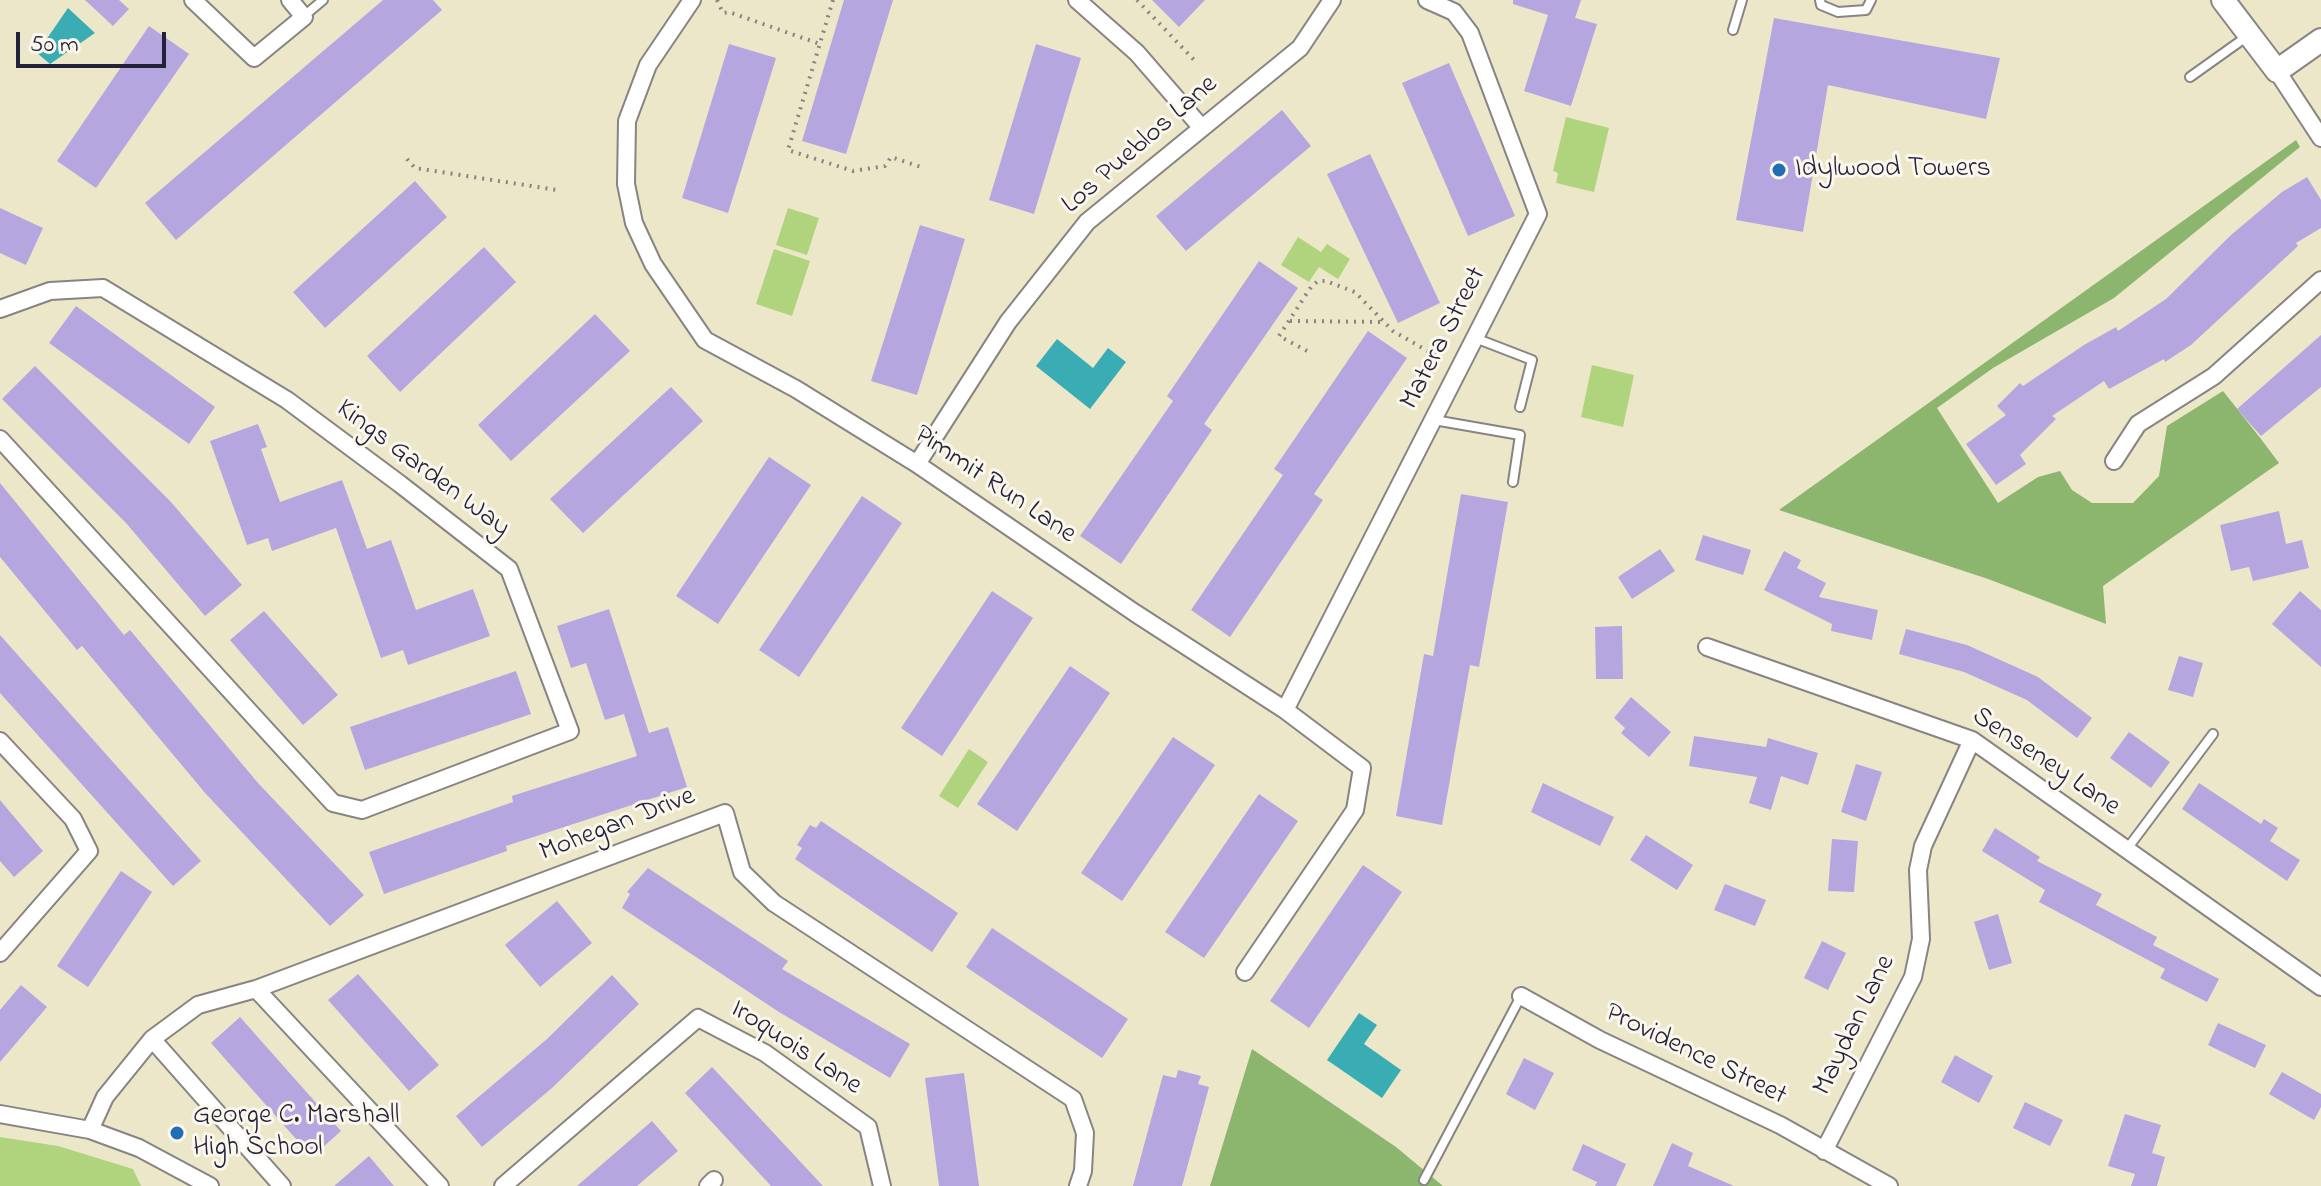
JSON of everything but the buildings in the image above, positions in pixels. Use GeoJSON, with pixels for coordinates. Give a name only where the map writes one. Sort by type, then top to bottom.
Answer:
{"type":"FeatureCollection","features":[{"type":"Feature","properties":{"kind":"street"},"geometry":{"type":"LineString","coordinates":[[193,0],[254,58],[304,17],[290,0]]}},
{"type":"Feature","properties":{"kind":"street","name":"Pimmit Run Lane"},"geometry":{"type":"LineString","coordinates":[[692,0],[648,65],[627,121],[626,184],[634,223],[653,264],[705,340],[796,389],[917,464],[1285,710],[1362,768],[1355,810],[1245,972]]}},
{"type":"Feature","properties":{"kind":"street"},"geometry":{"type":"LineString","coordinates":[[1077,0],[1137,53],[1201,127]]}},
{"type":"Feature","properties":{"kind":"street","name":"Los Pueblos Lane"},"geometry":{"type":"LineString","coordinates":[[917,464],[1008,322],[1087,222],[1300,48],[1332,0]]}},
{"type":"Feature","properties":{"kind":"street","name":"Matera Street"},"geometry":{"type":"LineString","coordinates":[[1285,710],[1538,214],[1470,33],[1454,12],[1427,0]]}},
{"type":"Feature","properties":{"kind":"street"},"geometry":{"type":"LineString","coordinates":[[2223,0],[2277,71],[2321,138]]}},
{"type":"Feature","properties":{"kind":"street"},"geometry":{"type":"LineString","coordinates":[[2277,71],[2321,40]]}},
{"type":"Feature","properties":{"kind":"street"},"geometry":{"type":"LineString","coordinates":[[2114,461],[2138,424],[2214,376],[2321,280]]}},
{"type":"Feature","properties":{"kind":"street","name":"Kings Garden Way"},"geometry":{"type":"LineString","coordinates":[[0,309],[50,291],[103,288],[287,400],[388,474],[509,569],[570,731],[362,810],[333,803],[0,439]]}},
{"type":"Feature","properties":{"kind":"street","name":"Senseney Lane"},"geometry":{"type":"LineString","coordinates":[[1707,647],[1972,740],[2321,987]]}},
{"type":"Feature","properties":{"kind":"street","name":"Maydan Lane"},"geometry":{"type":"LineString","coordinates":[[1824,1151],[1913,977],[1921,939],[1918,870],[1923,846],[1972,740]]}},
{"type":"Feature","properties":{"kind":"street"},"geometry":{"type":"LineString","coordinates":[[0,741],[73,819],[89,851],[0,953]]}},
{"type":"Feature","properties":{"kind":"street","name":"Mohegan Drive"},"geometry":{"type":"LineString","coordinates":[[90,1130],[105,1097],[152,1039],[198,1005],[256,989],[725,813],[742,872],[774,903],[1073,1099],[1085,1133],[1083,1171],[1078,1186]]}},
{"type":"Feature","properties":{"kind":"street"},"geometry":{"type":"LineString","coordinates":[[256,989],[440,1186]]}},
{"type":"Feature","properties":{"kind":"street","name":"Providence Street"},"geometry":{"type":"LineString","coordinates":[[1521,996],[1600,1040],[1780,1125],[1889,1186]]}},
{"type":"Feature","properties":{"kind":"street","name":"Iroquois Lane"},"geometry":{"type":"LineString","coordinates":[[503,1186],[698,1018],[765,1053],[868,1127],[882,1186]]}},
{"type":"Feature","properties":{"kind":"street"},"geometry":{"type":"LineString","coordinates":[[152,1039],[282,1186]]}},
{"type":"Feature","properties":{"kind":"street"},"geometry":{"type":"LineString","coordinates":[[0,1114],[90,1130],[139,1148],[210,1186]]}},
{"type":"Feature","properties":{"kind":"lane"},"geometry":{"type":"LineString","coordinates":[[304,17],[323,0]]}},
{"type":"Feature","properties":{"kind":"lane"},"geometry":{"type":"LineString","coordinates":[[1733,30],[1742,0]]}},
{"type":"Feature","properties":{"kind":"lane"},"geometry":{"type":"LineString","coordinates":[[1820,0],[1821,5],[1838,12],[1866,10],[1871,0]]}},
{"type":"Feature","properties":{"kind":"lane"},"geometry":{"type":"LineString","coordinates":[[2190,77],[2249,34]]}},
{"type":"Feature","properties":{"kind":"lane"},"geometry":{"type":"LineString","coordinates":[[1475,338],[1532,360],[1520,407]]}},
{"type":"Feature","properties":{"kind":"lane"},"geometry":{"type":"LineString","coordinates":[[1433,420],[1520,435],[1513,482]]}},
{"type":"Feature","properties":{"kind":"lane"},"geometry":{"type":"LineString","coordinates":[[2127,849],[2213,734]]}},
{"type":"Feature","properties":{"kind":"lane"},"geometry":{"type":"LineString","coordinates":[[1424,1180],[1521,996]]}},
{"type":"Feature","properties":{"kind":"path"},"geometry":{"type":"LineString","coordinates":[[717,0],[723,13],[729,12],[820,44]]}},
{"type":"Feature","properties":{"kind":"path"},"geometry":{"type":"LineString","coordinates":[[833,0],[788,150],[853,171],[885,166],[891,157],[921,167]]}},
{"type":"Feature","properties":{"kind":"path"},"geometry":{"type":"LineString","coordinates":[[1137,0],[1196,62]]}},
{"type":"Feature","properties":{"kind":"path"},"geometry":{"type":"LineString","coordinates":[[407,159],[415,168],[557,190]]}},
{"type":"Feature","properties":{"kind":"path"},"geometry":{"type":"LineString","coordinates":[[1307,351],[1279,336],[1311,287],[1318,281],[1326,281],[1355,292],[1382,322],[1459,369]]}},
{"type":"Feature","properties":{"kind":"path"},"geometry":{"type":"LineString","coordinates":[[1290,321],[1382,322]]}},
{"type":"Feature","properties":{"kind":"green space"},"geometry":{"type":"Polygon","coordinates":[[[1566,117],[1609,128],[1594,192],[1556,183],[1558,173],[1553,171],[1566,117]]]}},
{"type":"Feature","properties":{"kind":"green space"},"geometry":{"type":"Polygon","coordinates":[[[2296,140],[2300,147],[2114,298],[1993,368],[1937,408],[1998,503],[2038,477],[2060,471],[2072,490],[2092,503],[2133,503],[2159,476],[2167,426],[2223,391],[2261,439],[2279,463],[2103,586],[2106,624],[1988,579],[1779,510],[2296,140]]]}},
{"type":"Feature","properties":{"kind":"green space"},"geometry":{"type":"Polygon","coordinates":[[[788,208],[819,218],[807,255],[776,245],[788,208]]]}},
{"type":"Feature","properties":{"kind":"green space"},"geometry":{"type":"Polygon","coordinates":[[[1298,237],[1321,252],[1327,244],[1350,259],[1338,279],[1319,267],[1309,282],[1281,265],[1298,237]]]}},
{"type":"Feature","properties":{"kind":"green space"},"geometry":{"type":"Polygon","coordinates":[[[774,249],[810,261],[792,316],[756,304],[774,249]]]}},
{"type":"Feature","properties":{"kind":"green space"},"geometry":{"type":"Polygon","coordinates":[[[1592,365],[1634,375],[1623,427],[1581,417],[1592,365]]]}},
{"type":"Feature","properties":{"kind":"green space"},"geometry":{"type":"Polygon","coordinates":[[[969,749],[988,762],[958,808],[939,796],[969,749]]]}},
{"type":"Feature","properties":{"kind":"green space"},"geometry":{"type":"Polygon","coordinates":[[[1252,1049],[1396,1147],[1443,1186],[1210,1186],[1252,1049]]]}},
{"type":"Feature","properties":{"kind":"green space"},"geometry":{"type":"Polygon","coordinates":[[[0,1137],[58,1146],[133,1169],[141,1186],[0,1186],[0,1137]]]}},
{"type":"Feature","properties":{"kind":"water"},"geometry":{"type":"Polygon","coordinates":[[[68,8],[95,33],[50,64],[37,53],[68,8]]]}},
{"type":"Feature","properties":{"kind":"water"},"geometry":{"type":"Polygon","coordinates":[[[1057,339],[1093,368],[1108,348],[1126,362],[1090,409],[1036,366],[1057,339]]]}},
{"type":"Feature","properties":{"kind":"water"},"geometry":{"type":"Polygon","coordinates":[[[1359,1013],[1377,1025],[1364,1044],[1401,1070],[1382,1098],[1327,1060],[1359,1013]]]}},
{"type":"Feature","properties":{"kind":"place","name":"Idylwood Towers"},"geometry":{"type":"Point","coordinates":[1779,170]}},
{"type":"Feature","properties":{"kind":"place","name":"George C. Marshall High School"},"geometry":{"type":"Point","coordinates":[177,1133]}}]}
